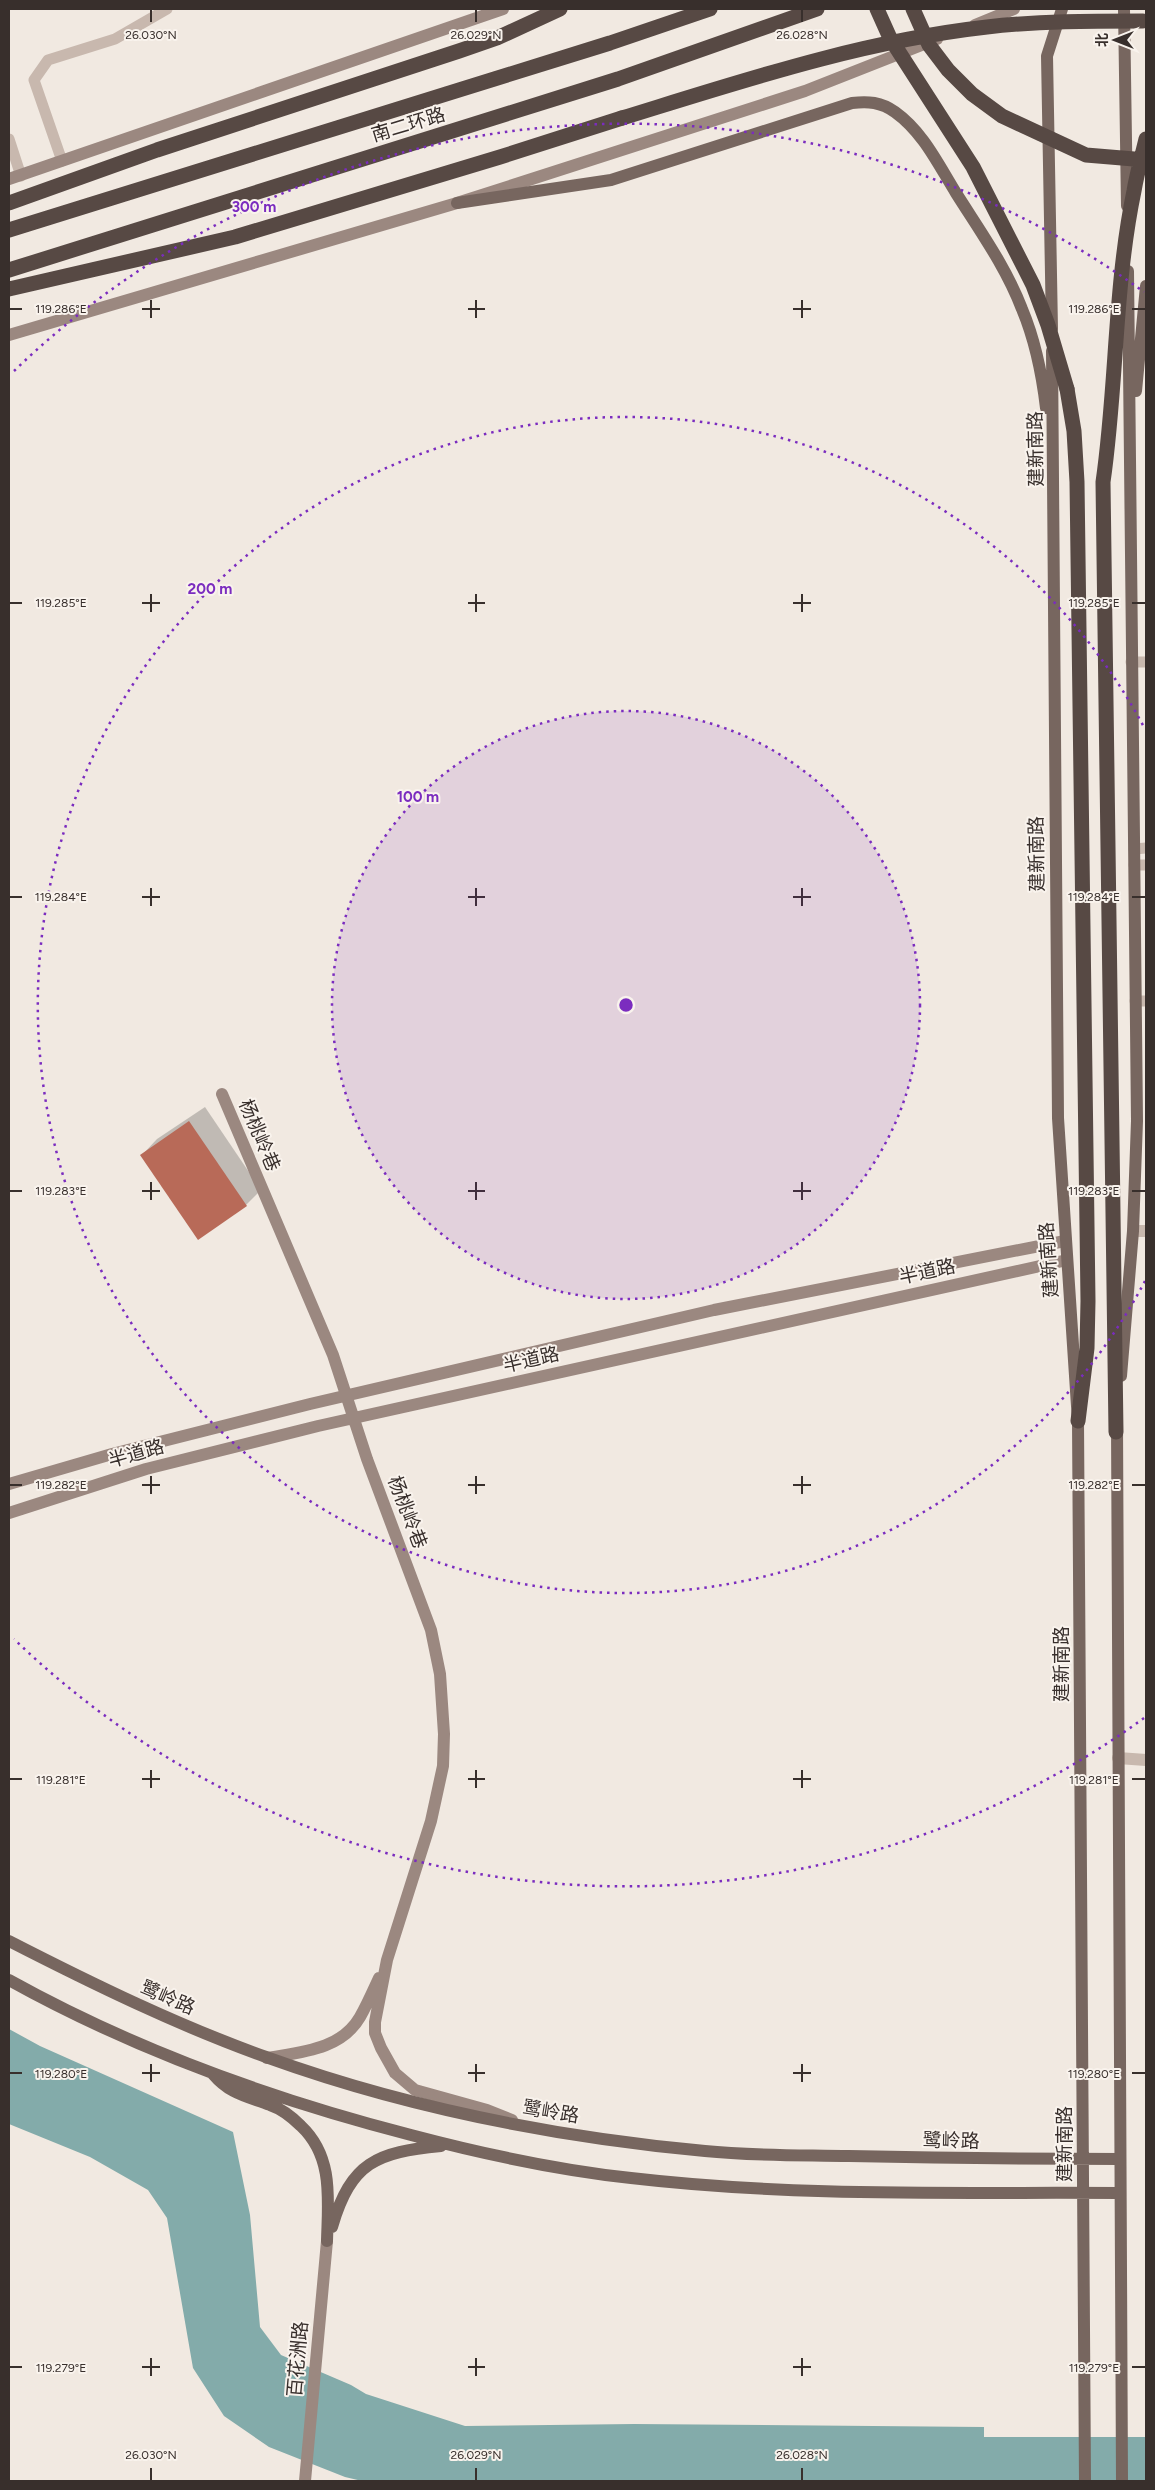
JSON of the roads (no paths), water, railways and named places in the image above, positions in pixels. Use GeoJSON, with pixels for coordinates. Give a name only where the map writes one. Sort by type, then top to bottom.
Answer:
{"type":"FeatureCollection","features":[{"type":"Feature","properties":{"kind":"highway","name":"南二环路"},"geometry":{"type":"LineString","coordinates":[[9,230],[610,43],[710,9]]}},
{"type":"Feature","properties":{"kind":"highway","name":"南二环路"},"geometry":{"type":"LineString","coordinates":[[9,270],[618,79],[817,9]]}},
{"type":"Feature","properties":{"kind":"highway"},"geometry":{"type":"LineString","coordinates":[[877,9],[890,38],[973,167],[1032,285],[1048,325],[1067,389],[1074,431],[1078,511],[1088,1301],[1087,1348],[1078,1421]]}},
{"type":"Feature","properties":{"kind":"highway"},"geometry":{"type":"LineString","coordinates":[[913,9],[929,45],[948,70],[972,94],[1002,116],[1086,155],[1146,160]]}},
{"type":"Feature","properties":{"kind":"highway"},"geometry":{"type":"LineString","coordinates":[[9,203],[166,146],[466,49],[557,11]]}},
{"type":"Feature","properties":{"kind":"highway"},"geometry":{"type":"LineString","coordinates":[[9,289],[234,237],[769,74],[870,47],[986,27],[1080,21],[1146,21]]}},
{"type":"Feature","properties":{"kind":"highway"},"geometry":{"type":"LineString","coordinates":[[1116,1432],[1103,482],[1111,424],[1116,341],[1125,252],[1133,191],[1146,139]]}},
{"type":"Feature","properties":{"kind":"main road"},"geometry":{"type":"LineString","coordinates":[[15,178],[503,9]]}},
{"type":"Feature","properties":{"kind":"main road"},"geometry":{"type":"LineString","coordinates":[[9,335],[457,203],[805,91],[1014,9]]}},
{"type":"Feature","properties":{"kind":"main road","name":"建新南路"},"geometry":{"type":"LineString","coordinates":[[1062,9],[1047,56],[1055,487],[1058,1118],[1078,1421],[1085,2481]]}},
{"type":"Feature","properties":{"kind":"main road"},"geometry":{"type":"LineString","coordinates":[[1122,2481],[1116,1432],[1133,1231],[1141,1001],[1140,848],[1131,662],[1124,9]]}},
{"type":"Feature","properties":{"kind":"main road"},"geometry":{"type":"LineString","coordinates":[[457,203],[611,180],[865,101],[877,103],[894,111],[910,124],[930,149],[993,251],[1022,309],[1043,380],[1055,487]]}},
{"type":"Feature","properties":{"kind":"main road"},"geometry":{"type":"LineString","coordinates":[[1129,456],[1146,286]]}},
{"type":"Feature","properties":{"kind":"main road","name":"杨桃岭巷"},"geometry":{"type":"LineString","coordinates":[[222,1094],[333,1354],[431,1630],[440,1674],[443,1704],[443,1766],[438,1793],[388,1960]]}},
{"type":"Feature","properties":{"kind":"main road","name":"半道路"},"geometry":{"type":"LineString","coordinates":[[9,1484],[112,1454],[347,1395],[714,1310],[1065,1241]]}},
{"type":"Feature","properties":{"kind":"main road","name":"半道路"},"geometry":{"type":"LineString","coordinates":[[9,1514],[146,1469],[308,1428],[355,1419],[721,1335],[1067,1260]]}},
{"type":"Feature","properties":{"kind":"main road","name":"鹭岭路"},"geometry":{"type":"LineString","coordinates":[[9,1941],[126,1999],[267,2058],[363,2088],[437,2108],[530,2128],[709,2152],[959,2159],[1120,2159]]}},
{"type":"Feature","properties":{"kind":"main road"},"geometry":{"type":"LineString","coordinates":[[267,2058],[322,2047],[341,2038],[359,2019],[388,1960]]}},
{"type":"Feature","properties":{"kind":"main road"},"geometry":{"type":"LineString","coordinates":[[388,1960],[375,2022],[381,2048],[395,2073],[415,2090],[487,2110],[530,2128]]}},
{"type":"Feature","properties":{"kind":"main road"},"geometry":{"type":"LineString","coordinates":[[9,1980],[106,2029],[213,2074],[313,2109],[450,2145],[561,2168],[701,2185],[882,2192],[1120,2193]]}},
{"type":"Feature","properties":{"kind":"main road"},"geometry":{"type":"LineString","coordinates":[[213,2074],[225,2088],[287,2113],[316,2142],[327,2173],[327,2241]]}},
{"type":"Feature","properties":{"kind":"main road"},"geometry":{"type":"LineString","coordinates":[[327,2241],[340,2202],[351,2180],[363,2168],[390,2154],[450,2145]]}},
{"type":"Feature","properties":{"kind":"main road","name":"百花洲路"},"geometry":{"type":"LineString","coordinates":[[305,2475],[327,2241]]}},
{"type":"Feature","properties":{"kind":"street"},"geometry":{"type":"LineString","coordinates":[[1133,1231],[1146,1231]]}},
{"type":"Feature","properties":{"kind":"street"},"geometry":{"type":"LineString","coordinates":[[1118,1758],[1146,1760]]}},
{"type":"Feature","properties":{"kind":"lane"},"geometry":{"type":"LineString","coordinates":[[62,161],[34,80],[48,60],[115,39],[167,9]]}},
{"type":"Feature","properties":{"kind":"lane"},"geometry":{"type":"LineString","coordinates":[[9,140],[15,178]]}},
{"type":"Feature","properties":{"kind":"lane"},"geometry":{"type":"LineString","coordinates":[[1131,662],[1146,662]]}},
{"type":"Feature","properties":{"kind":"water"},"geometry":{"type":"Polygon","coordinates":[[[9,2029],[40,2046],[233,2132],[250,2215],[260,2327],[281,2355],[351,2385],[366,2394],[465,2426],[634,2424],[984,2427],[984,2437],[1146,2437],[1146,2481],[362,2481],[345,2477],[269,2447],[224,2416],[193,2368],[167,2218],[148,2190],[90,2157],[9,2124],[9,2029]]]}}]}
